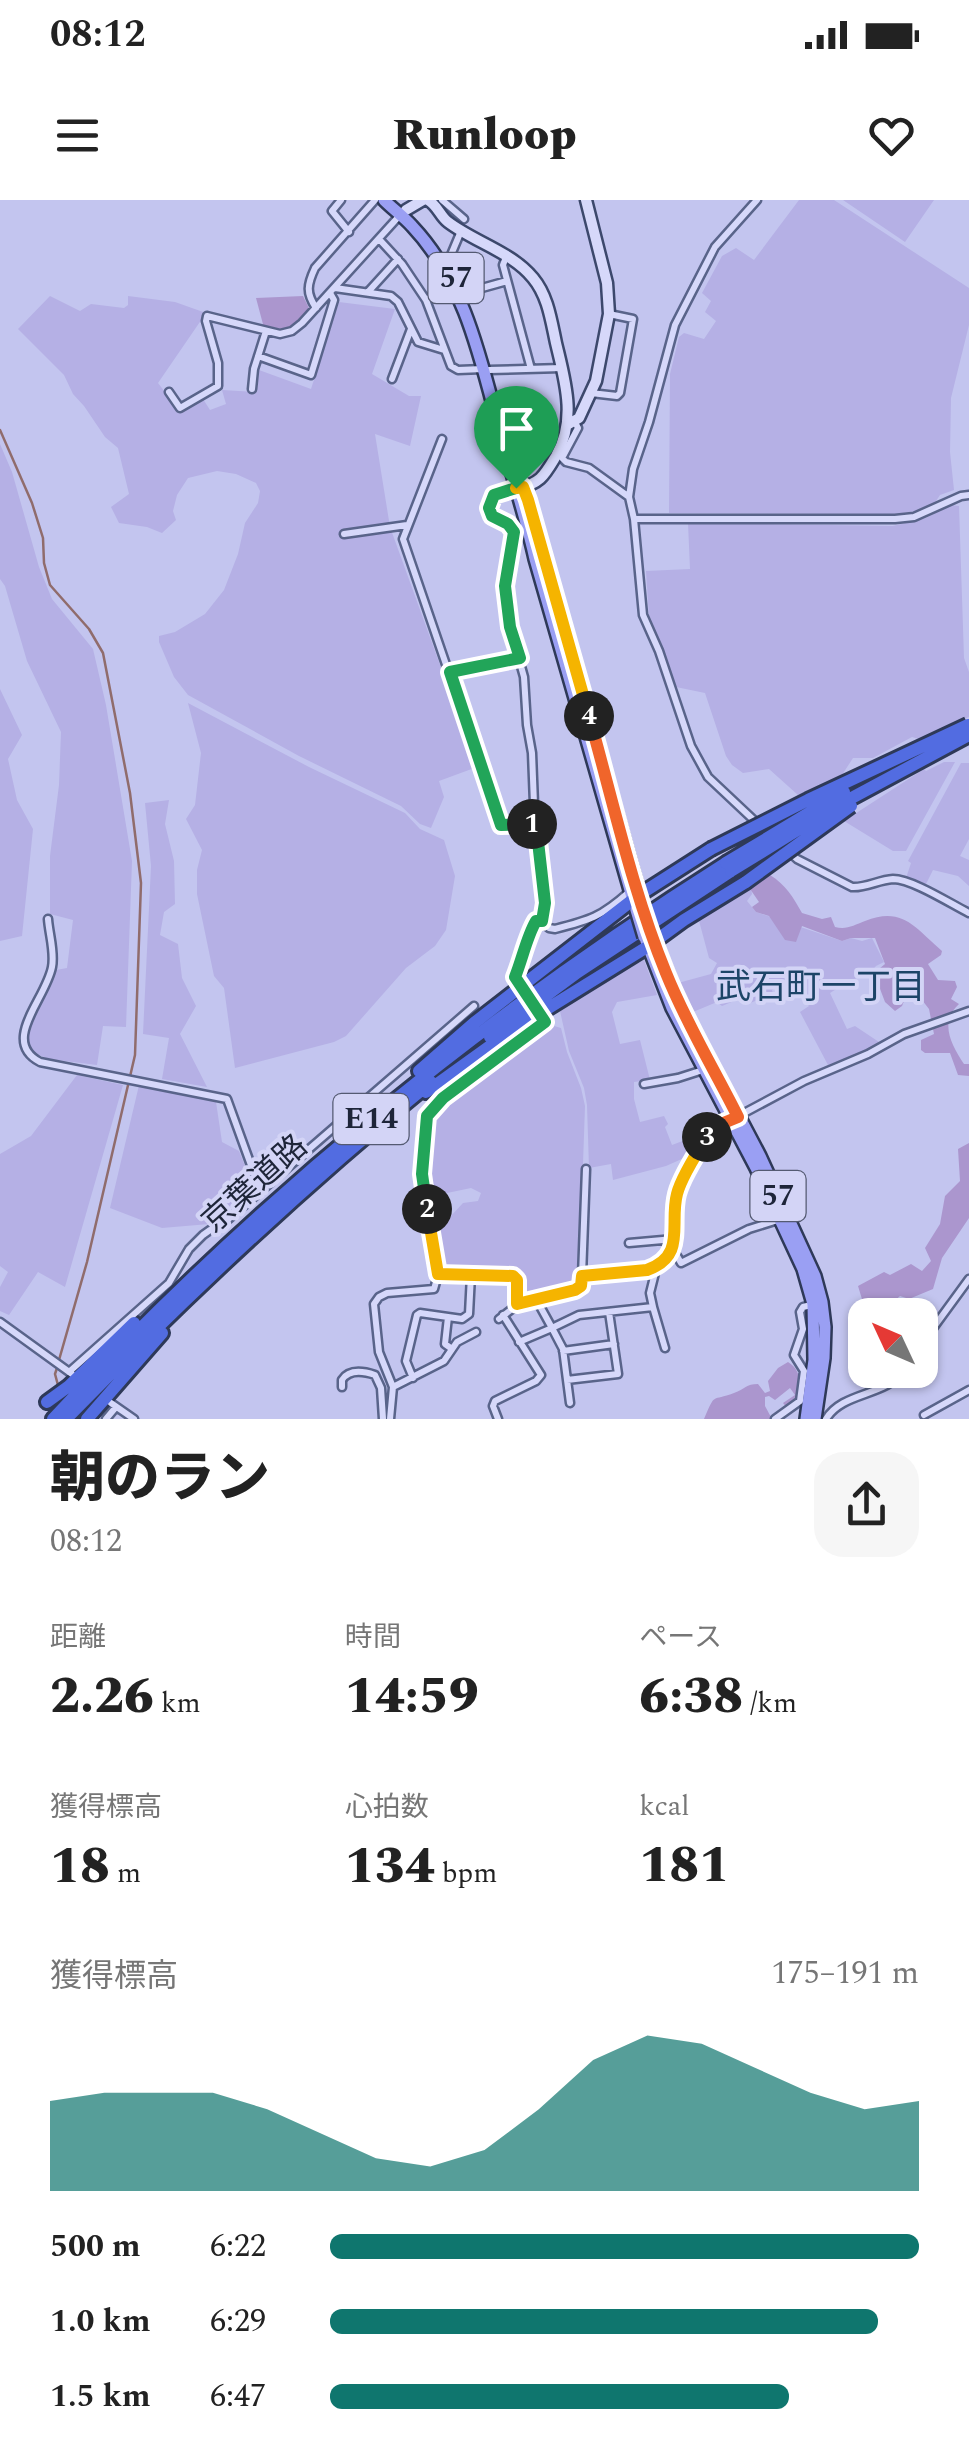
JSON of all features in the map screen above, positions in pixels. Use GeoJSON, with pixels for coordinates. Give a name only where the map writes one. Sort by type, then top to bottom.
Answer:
{"type":"FeatureCollection","features":[{"type":"Feature","properties":{"kind":"highway"},"geometry":{"type":"LineString","coordinates":[[354,1132],[474,1024],[636,901],[711,850],[968,725]]}},
{"type":"Feature","properties":{"kind":"highway","name":"京葉道路"},"geometry":{"type":"LineString","coordinates":[[54,1419],[106,1363],[210,1268],[456,1063],[578,972],[826,802],[968,725]]}},
{"type":"Feature","properties":{"kind":"highway"},"geometry":{"type":"LineString","coordinates":[[371,1131],[508,1033],[746,882],[855,804],[969,735]]}},
{"type":"Feature","properties":{"kind":"highway","name":"京葉道路"},"geometry":{"type":"LineString","coordinates":[[66,1419],[289,1188],[354,1132],[560,974],[729,867],[969,735]]}},
{"type":"Feature","properties":{"kind":"highway"},"geometry":{"type":"LineString","coordinates":[[47,1402],[121,1334],[210,1268]]}},
{"type":"Feature","properties":{"kind":"highway"},"geometry":{"type":"LineString","coordinates":[[87,1419],[210,1268]]}},
{"type":"Feature","properties":{"kind":"main road","name":"57"},"geometry":{"type":"LineString","coordinates":[[384,200],[403,213],[448,262],[486,369],[636,901],[672,1008],[704,1070],[760,1156],[815,1276],[814,1360],[806,1419]]}},
{"type":"Feature","properties":{"kind":"main road","name":"57"},"geometry":{"type":"LineString","coordinates":[[394,200],[458,290]]}},
{"type":"Feature","properties":{"kind":"main road","name":"57"},"geometry":{"type":"LineString","coordinates":[[649,940],[735,1118],[817,1303],[825,1327],[815,1419]]}},
{"type":"Feature","properties":{"kind":"street"},"geometry":{"type":"LineString","coordinates":[[341,200],[332,211],[349,232]]}},
{"type":"Feature","properties":{"kind":"street"},"geometry":{"type":"LineString","coordinates":[[316,308],[308,296],[314,268],[375,200]]}},
{"type":"Feature","properties":{"kind":"street"},"geometry":{"type":"LineString","coordinates":[[169,392],[180,408],[218,386],[218,363],[207,316],[280,334],[292,331],[403,213],[426,200],[436,205],[445,220],[463,225]]}},
{"type":"Feature","properties":{"kind":"street"},"geometry":{"type":"LineString","coordinates":[[442,200],[463,225],[528,272],[544,294],[568,397],[571,424],[543,478],[494,495],[489,508],[492,516],[514,532],[505,586],[510,627],[520,658],[532,753],[545,903],[542,921]]}},
{"type":"Feature","properties":{"kind":"street"},"geometry":{"type":"LineString","coordinates":[[571,424],[580,418],[596,381],[608,314],[607,282],[586,200]]}},
{"type":"Feature","properties":{"kind":"street"},"geometry":{"type":"LineString","coordinates":[[757,200],[715,247],[675,326],[632,470],[629,497],[643,616],[691,746],[708,777],[797,859],[852,887],[902,880],[969,913]]}},
{"type":"Feature","properties":{"kind":"street"},"geometry":{"type":"LineString","coordinates":[[448,262],[463,225]]}},
{"type":"Feature","properties":{"kind":"street"},"geometry":{"type":"LineString","coordinates":[[379,239],[426,300],[451,366],[458,370],[562,368]]}},
{"type":"Feature","properties":{"kind":"street"},"geometry":{"type":"LineString","coordinates":[[506,257],[503,265],[532,369]]}},
{"type":"Feature","properties":{"kind":"street"},"geometry":{"type":"LineString","coordinates":[[368,292],[398,259]]}},
{"type":"Feature","properties":{"kind":"street"},"geometry":{"type":"LineString","coordinates":[[426,300],[507,280]]}},
{"type":"Feature","properties":{"kind":"street"},"geometry":{"type":"LineString","coordinates":[[332,291],[368,292],[395,299],[422,344],[444,350]]}},
{"type":"Feature","properties":{"kind":"street"},"geometry":{"type":"LineString","coordinates":[[258,356],[311,375],[334,300],[332,291]]}},
{"type":"Feature","properties":{"kind":"street"},"geometry":{"type":"LineString","coordinates":[[591,393],[620,393],[633,318],[608,314]]}},
{"type":"Feature","properties":{"kind":"street"},"geometry":{"type":"LineString","coordinates":[[392,380],[411,329]]}},
{"type":"Feature","properties":{"kind":"street"},"geometry":{"type":"LineString","coordinates":[[252,389],[266,331]]}},
{"type":"Feature","properties":{"kind":"street"},"geometry":{"type":"LineString","coordinates":[[571,424],[578,428],[562,458],[589,468],[629,497]]}},
{"type":"Feature","properties":{"kind":"street"},"geometry":{"type":"LineString","coordinates":[[442,439],[403,539],[501,825],[536,824]]}},
{"type":"Feature","properties":{"kind":"street"},"geometry":{"type":"LineString","coordinates":[[634,519],[895,519],[914,517],[968,495]]}},
{"type":"Feature","properties":{"kind":"street"},"geometry":{"type":"LineString","coordinates":[[344,534],[409,524]]}},
{"type":"Feature","properties":{"kind":"street"},"geometry":{"type":"LineString","coordinates":[[450,672],[520,658]]}},
{"type":"Feature","properties":{"kind":"street"},"geometry":{"type":"LineString","coordinates":[[386,1419],[393,1387],[379,1352],[374,1304],[378,1296],[387,1293],[434,1289],[438,1274],[423,1186],[427,1116],[443,1098],[545,1022],[515,977],[533,924],[538,920],[555,928],[589,921],[636,901]]}},
{"type":"Feature","properties":{"kind":"street"},"geometry":{"type":"LineString","coordinates":[[48,919],[52,969],[21,1029],[20,1043],[25,1052],[40,1062],[228,1099],[260,1191]]}},
{"type":"Feature","properties":{"kind":"street"},"geometry":{"type":"LineString","coordinates":[[0,1322],[71,1374],[169,1283],[189,1249],[203,1235],[217,1229],[474,1006]]}},
{"type":"Feature","properties":{"kind":"street"},"geometry":{"type":"LineString","coordinates":[[582,1276],[652,1268],[663,1262],[674,1239],[678,1190],[704,1141],[716,1128],[904,1034],[969,1011]]}},
{"type":"Feature","properties":{"kind":"street"},"geometry":{"type":"LineString","coordinates":[[644,1084],[704,1070]]}},
{"type":"Feature","properties":{"kind":"street"},"geometry":{"type":"LineString","coordinates":[[498,1419],[493,1406],[496,1401],[541,1375],[501,1317],[517,1304],[581,1286],[586,1169]]}},
{"type":"Feature","properties":{"kind":"street"},"geometry":{"type":"LineString","coordinates":[[670,1252],[681,1263],[749,1228],[778,1220]]}},
{"type":"Feature","properties":{"kind":"street"},"geometry":{"type":"LineString","coordinates":[[629,1243],[674,1239]]}},
{"type":"Feature","properties":{"kind":"street"},"geometry":{"type":"LineString","coordinates":[[652,1268],[655,1274],[650,1292],[665,1348]]}},
{"type":"Feature","properties":{"kind":"street"},"geometry":{"type":"LineString","coordinates":[[438,1274],[513,1276],[517,1280],[517,1304]]}},
{"type":"Feature","properties":{"kind":"street"},"geometry":{"type":"LineString","coordinates":[[413,1378],[406,1361],[417,1315],[462,1319],[469,1314],[470,1275]]}},
{"type":"Feature","properties":{"kind":"street"},"geometry":{"type":"LineString","coordinates":[[938,1321],[969,1279]]}},
{"type":"Feature","properties":{"kind":"street"},"geometry":{"type":"LineString","coordinates":[[535,1299],[563,1352],[570,1403]]}},
{"type":"Feature","properties":{"kind":"street"},"geometry":{"type":"LineString","coordinates":[[776,1419],[800,1401],[804,1371],[794,1356],[803,1328],[800,1312],[803,1307],[817,1303]]}},
{"type":"Feature","properties":{"kind":"street"},"geometry":{"type":"LineString","coordinates":[[519,1342],[579,1315],[653,1306]]}},
{"type":"Feature","properties":{"kind":"street"},"geometry":{"type":"LineString","coordinates":[[568,1380],[618,1374],[610,1312]]}},
{"type":"Feature","properties":{"kind":"street"},"geometry":{"type":"LineString","coordinates":[[448,1317],[445,1344],[452,1350]]}},
{"type":"Feature","properties":{"kind":"street"},"geometry":{"type":"LineString","coordinates":[[393,1387],[444,1361],[462,1338],[476,1332]]}},
{"type":"Feature","properties":{"kind":"street"},"geometry":{"type":"LineString","coordinates":[[563,1352],[614,1344]]}},
{"type":"Feature","properties":{"kind":"street"},"geometry":{"type":"LineString","coordinates":[[342,1387],[342,1380],[350,1372],[375,1376],[386,1419]]}},
{"type":"Feature","properties":{"kind":"street"},"geometry":{"type":"LineString","coordinates":[[826,1419],[846,1402],[880,1388]]}},
{"type":"Feature","properties":{"kind":"street"},"geometry":{"type":"LineString","coordinates":[[924,1415],[969,1390]]}},
{"type":"Feature","properties":{"kind":"street"},"geometry":{"type":"LineString","coordinates":[[106,1419],[114,1405],[134,1419]]}},
{"type":"Feature","properties":{"kind":"shaded area"},"geometry":{"type":"Polygon","coordinates":[[[799,200],[834,200],[969,288],[969,325],[951,398],[954,490],[940,495],[934,504],[896,514],[669,513],[670,374],[679,337],[684,333],[704,339],[716,321],[705,312],[711,301],[702,293],[722,256],[736,248],[754,260],[799,200]]]}},
{"type":"Feature","properties":{"kind":"shaded area"},"geometry":{"type":"Polygon","coordinates":[[[843,200],[934,200],[905,242],[843,200]]]}},
{"type":"Feature","properties":{"kind":"shaded area"},"geometry":{"type":"Polygon","coordinates":[[[50,296],[80,311],[91,304],[124,308],[128,296],[175,302],[206,313],[158,383],[181,413],[203,399],[210,410],[226,404],[222,390],[257,392],[259,370],[311,389],[339,302],[395,309],[372,374],[409,396],[421,396],[410,446],[375,434],[390,527],[477,767],[439,781],[444,797],[431,828],[420,824],[401,806],[188,695],[174,677],[159,636],[175,632],[205,614],[224,590],[245,523],[258,503],[260,491],[256,483],[217,471],[188,478],[177,495],[173,511],[176,520],[162,533],[119,523],[111,507],[129,494],[118,448],[73,394],[64,375],[18,329],[50,296]]]}},
{"type":"Feature","properties":{"kind":"shaded area"},"geometry":{"type":"Polygon","coordinates":[[[303,296],[309,308],[296,325],[278,330],[264,328],[256,298],[303,296]]]}},
{"type":"Feature","properties":{"kind":"shaded area"},"geometry":{"type":"Polygon","coordinates":[[[0,444],[52,599],[93,649],[132,861],[126,1027],[103,1026],[97,1065],[49,1059],[31,1052],[24,1039],[56,970],[67,968],[73,920],[50,914],[50,856],[61,732],[27,661],[0,579],[0,444]]]}},
{"type":"Feature","properties":{"kind":"shaded area"},"geometry":{"type":"Polygon","coordinates":[[[951,505],[959,506],[969,717],[919,739],[912,737],[873,758],[853,758],[842,775],[798,795],[769,769],[743,773],[732,765],[705,693],[676,687],[649,617],[646,571],[690,569],[688,523],[893,526],[926,518],[951,505]]]}},
{"type":"Feature","properties":{"kind":"shaded area"},"geometry":{"type":"Polygon","coordinates":[[[0,689],[22,735],[8,759],[17,800],[33,829],[22,936],[0,941],[0,689]]]}},
{"type":"Feature","properties":{"kind":"shaded area"},"geometry":{"type":"Polygon","coordinates":[[[188,703],[405,813],[420,829],[444,840],[455,876],[446,930],[435,946],[406,968],[346,1036],[334,1042],[235,1068],[224,988],[214,976],[197,894],[202,850],[186,819],[195,805],[201,753],[188,703]]]}},
{"type":"Feature","properties":{"kind":"shaded area"},"geometry":{"type":"Polygon","coordinates":[[[955,762],[906,851],[893,851],[844,821],[924,769],[955,762]]]}},
{"type":"Feature","properties":{"kind":"shaded area"},"geometry":{"type":"Polygon","coordinates":[[[961,763],[969,763],[969,839],[960,856],[969,860],[969,886],[958,876],[933,870],[925,886],[906,878],[911,863],[908,861],[961,763]]]}},
{"type":"Feature","properties":{"kind":"shaded area"},"geometry":{"type":"Polygon","coordinates":[[[169,800],[165,824],[174,861],[175,904],[164,912],[160,935],[178,944],[182,978],[196,1006],[180,1034],[207,1087],[162,1079],[169,1038],[143,1034],[151,866],[145,803],[169,800]]]}},
{"type":"Feature","properties":{"kind":"shaded area"},"geometry":{"type":"Polygon","coordinates":[[[770,875],[789,892],[802,913],[822,919],[831,917],[839,928],[878,917],[899,918],[916,927],[942,951],[928,964],[938,980],[955,981],[957,987],[951,999],[959,1004],[950,1018],[949,1033],[964,1064],[969,1064],[969,1076],[958,1075],[950,1053],[921,1050],[921,1040],[934,1034],[929,1009],[922,1000],[906,996],[895,1011],[885,1002],[874,973],[885,964],[875,938],[842,941],[802,926],[796,942],[785,940],[769,916],[756,912],[752,907],[759,902],[748,886],[770,875]]]}},
{"type":"Feature","properties":{"kind":"shaded area"},"geometry":{"type":"Polygon","coordinates":[[[751,888],[747,901],[756,912],[842,941],[872,938],[884,962],[830,993],[847,1029],[855,1026],[879,1042],[828,1065],[800,1012],[809,1006],[802,997],[806,990],[801,976],[750,1003],[746,996],[693,1012],[678,983],[711,974],[717,963],[709,958],[698,917],[751,888]]]}},
{"type":"Feature","properties":{"kind":"shaded area"},"geometry":{"type":"Polygon","coordinates":[[[644,960],[657,995],[617,1002],[612,1012],[620,1044],[640,1040],[650,1080],[634,1082],[640,1122],[664,1116],[672,1145],[709,1131],[693,1154],[666,1166],[613,1180],[611,1164],[589,1168],[584,1088],[569,1051],[560,1011],[615,974],[644,960]]]}},
{"type":"Feature","properties":{"kind":"shaded area"},"geometry":{"type":"Polygon","coordinates":[[[547,1024],[561,1028],[585,1106],[579,1280],[564,1289],[521,1300],[519,1274],[439,1274],[436,1232],[463,1203],[478,1201],[481,1193],[471,1188],[428,1197],[425,1174],[429,1115],[449,1095],[547,1024]]]}},
{"type":"Feature","properties":{"kind":"shaded area"},"geometry":{"type":"Polygon","coordinates":[[[77,1075],[123,1085],[65,1287],[38,1272],[9,1315],[0,1311],[0,1287],[8,1272],[0,1266],[0,1154],[31,1136],[77,1075]]]}},
{"type":"Feature","properties":{"kind":"shaded area"},"geometry":{"type":"Polygon","coordinates":[[[140,1081],[216,1102],[222,1142],[239,1151],[256,1193],[209,1224],[162,1228],[110,1208],[140,1081]]]}},
{"type":"Feature","properties":{"kind":"shaded area"},"geometry":{"type":"Polygon","coordinates":[[[969,1143],[969,1218],[942,1258],[933,1289],[911,1298],[862,1298],[858,1286],[884,1272],[890,1275],[911,1264],[922,1271],[931,1261],[925,1248],[940,1224],[945,1196],[960,1181],[958,1149],[969,1143]]]}},
{"type":"Feature","properties":{"kind":"shaded area"},"geometry":{"type":"Polygon","coordinates":[[[788,1362],[797,1372],[798,1391],[787,1408],[783,1403],[795,1395],[790,1388],[775,1400],[765,1397],[772,1419],[704,1419],[715,1399],[754,1384],[765,1393],[770,1391],[768,1381],[788,1362]]]}},
{"type":"Feature","properties":{"kind":"waterway"},"geometry":{"type":"LineString","coordinates":[[0,430],[32,503],[43,538],[50,585],[89,629],[103,653],[130,793],[141,883],[135,1055],[87,1262],[59,1360]]}},
{"type":"Feature","properties":{"kind":"waterway"},"geometry":{"type":"LineString","coordinates":[[57,1368],[59,1389]]}},
{"type":"Feature","properties":{"kind":"district","name":"武石町一丁目"},"geometry":{"type":"Point","coordinates":[821,987]}},
{"type":"Feature","properties":{"kind":"route"},"geometry":{"type":"LineString","coordinates":[[523,487],[528,500],[657,949],[680,1004],[738,1117],[721,1124],[704,1141],[678,1190],[674,1244],[663,1262],[647,1270],[582,1276],[581,1286],[576,1290],[517,1304],[517,1280],[513,1276],[438,1274],[422,1174],[427,1116],[443,1098],[545,1022],[515,977],[531,928],[536,921],[542,921],[545,903],[536,824],[501,825],[450,672],[520,658],[510,627],[505,586],[514,532],[511,526],[492,516],[489,508],[494,495],[516,488],[523,487]]}}]}
